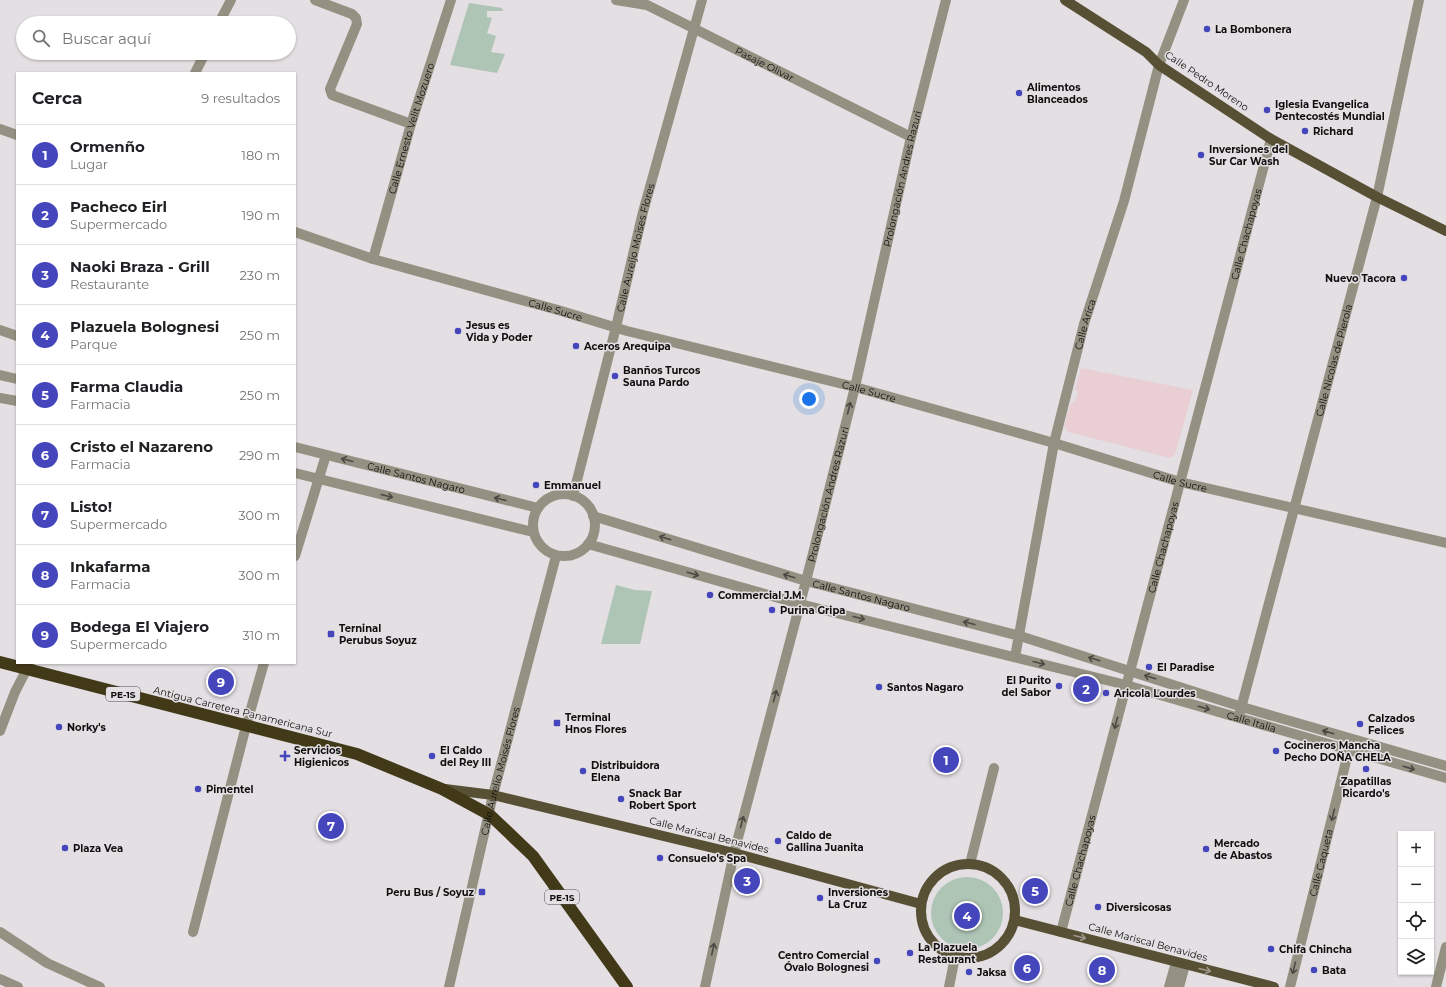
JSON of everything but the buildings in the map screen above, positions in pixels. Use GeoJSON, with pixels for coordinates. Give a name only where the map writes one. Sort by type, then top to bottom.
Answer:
{"type":"FeatureCollection","features":[{"type":"Feature","properties":{"kind":"highway","name":"Antigua Carretera Panamericana Sur"},"geometry":{"type":"LineString","coordinates":[[0,662],[28,666],[246,726],[357,754],[442,789],[490,815],[533,856],[627,987]]}},
{"type":"Feature","properties":{"kind":"main road","name":"Calle Pedro Moreno"},"geometry":{"type":"LineString","coordinates":[[1065,0],[1146,52],[1159,65],[1270,139],[1377,197],[1446,231]]}},
{"type":"Feature","properties":{"kind":"main road","name":"Calle Mariscal Benavides"},"geometry":{"type":"LineString","coordinates":[[442,789],[494,795],[734,853],[921,904]]}},
{"type":"Feature","properties":{"kind":"main road"},"geometry":{"type":"LineString","coordinates":[[970,864],[983,866],[996,872],[1006,882],[1016,907],[1015,920],[1009,935],[999,947],[986,955],[971,958],[955,957],[942,951],[928,936],[921,917],[921,904],[925,891],[933,879],[956,865],[970,864]]}},
{"type":"Feature","properties":{"kind":"main road","name":"Calle Mariscal Benavides"},"geometry":{"type":"LineString","coordinates":[[1015,920],[1274,987]]}},
{"type":"Feature","properties":{"kind":"street"},"geometry":{"type":"LineString","coordinates":[[223,16],[231,0]]}},
{"type":"Feature","properties":{"kind":"street"},"geometry":{"type":"LineString","coordinates":[[315,0],[352,14],[356,18],[357,24],[330,89],[332,95],[412,124]]}},
{"type":"Feature","properties":{"kind":"street","name":"Calle Ernesto Velit Mozuero"},"geometry":{"type":"LineString","coordinates":[[373,258],[412,124],[451,0]]}},
{"type":"Feature","properties":{"kind":"street","name":"Pasaje Olivar"},"geometry":{"type":"LineString","coordinates":[[616,0],[647,3],[721,43],[911,137]]}},
{"type":"Feature","properties":{"kind":"street","name":"Calle Aureljo Moises Flores"},"geometry":{"type":"LineString","coordinates":[[573,496],[616,327],[643,212],[702,0]]}},
{"type":"Feature","properties":{"kind":"street","name":"Prolongación Andres Razuri"},"geometry":{"type":"LineString","coordinates":[[704,987],[734,853],[806,581],[855,387],[911,137],[946,0]]}},
{"type":"Feature","properties":{"kind":"street","name":"Calle Arica"},"geometry":{"type":"LineString","coordinates":[[1015,657],[1054,443],[1084,324],[1124,201],[1159,65],[1184,0]]}},
{"type":"Feature","properties":{"kind":"street","name":"Calle Nicolas de Pierola"},"geometry":{"type":"LineString","coordinates":[[1239,718],[1377,197],[1419,0]]}},
{"type":"Feature","properties":{"kind":"street"},"geometry":{"type":"LineString","coordinates":[[196,72],[202,60]]}},
{"type":"Feature","properties":{"kind":"street"},"geometry":{"type":"LineString","coordinates":[[0,129],[16,134]]}},
{"type":"Feature","properties":{"kind":"street","name":"Calle Chachapoyas"},"geometry":{"type":"LineString","coordinates":[[1061,932],[1270,139]]}},
{"type":"Feature","properties":{"kind":"street","name":"Calle Sucre"},"geometry":{"type":"LineString","coordinates":[[296,232],[373,258],[616,327],[855,387],[1054,443],[1180,482],[1446,543]]}},
{"type":"Feature","properties":{"kind":"street"},"geometry":{"type":"LineString","coordinates":[[0,330],[16,336]]}},
{"type":"Feature","properties":{"kind":"street"},"geometry":{"type":"LineString","coordinates":[[0,375],[16,379]]}},
{"type":"Feature","properties":{"kind":"street"},"geometry":{"type":"LineString","coordinates":[[0,398],[16,401]]}},
{"type":"Feature","properties":{"kind":"street","name":"Calle Santos Nagaro"},"geometry":{"type":"LineString","coordinates":[[296,447],[538,508]]}},
{"type":"Feature","properties":{"kind":"street"},"geometry":{"type":"LineString","coordinates":[[296,552],[317,479],[326,455]]}},
{"type":"Feature","properties":{"kind":"street"},"geometry":{"type":"LineString","coordinates":[[296,473],[533,532]]}},
{"type":"Feature","properties":{"kind":"street"},"geometry":{"type":"LineString","coordinates":[[559,495],[573,496],[584,502],[593,516],[595,526],[593,535],[588,544],[581,551],[571,555],[556,556],[543,549],[537,541],[533,532],[534,516],[538,508],[551,497],[559,495]]}},
{"type":"Feature","properties":{"kind":"street","name":"Calle Santos Nagaro"},"geometry":{"type":"LineString","coordinates":[[593,516],[806,581],[1020,636],[1131,671]]}},
{"type":"Feature","properties":{"kind":"street"},"geometry":{"type":"LineString","coordinates":[[588,544],[800,604],[1126,685]]}},
{"type":"Feature","properties":{"kind":"street","name":"Calle Aurelio Moisés Flores"},"geometry":{"type":"LineString","coordinates":[[449,987],[494,795],[556,556]]}},
{"type":"Feature","properties":{"kind":"street"},"geometry":{"type":"LineString","coordinates":[[193,932],[246,726],[264,664]]}},
{"type":"Feature","properties":{"kind":"street"},"geometry":{"type":"LineString","coordinates":[[0,731],[15,692],[28,666]]}},
{"type":"Feature","properties":{"kind":"street","name":"Calle Italia"},"geometry":{"type":"LineString","coordinates":[[1131,671],[1242,707],[1446,766]]}},
{"type":"Feature","properties":{"kind":"street","name":"Calle Italia"},"geometry":{"type":"LineString","coordinates":[[1126,685],[1446,778]]}},
{"type":"Feature","properties":{"kind":"street","name":"Calle Caqueta"},"geometry":{"type":"LineString","coordinates":[[1290,987],[1352,739]]}},
{"type":"Feature","properties":{"kind":"street"},"geometry":{"type":"LineString","coordinates":[[970,864],[994,768]]}},
{"type":"Feature","properties":{"kind":"street"},"geometry":{"type":"LineString","coordinates":[[0,932],[47,963],[100,987]]}},
{"type":"Feature","properties":{"kind":"street"},"geometry":{"type":"LineString","coordinates":[[1436,987],[1446,947]]}},
{"type":"Feature","properties":{"kind":"street"},"geometry":{"type":"LineString","coordinates":[[949,987],[955,957]]}},
{"type":"Feature","properties":{"kind":"street"},"geometry":{"type":"LineString","coordinates":[[1168,987],[1181,963]]}},
{"type":"Feature","properties":{"kind":"street"},"geometry":{"type":"LineString","coordinates":[[1179,987],[1181,963]]}},
{"type":"Feature","properties":{"kind":"street"},"geometry":{"type":"LineString","coordinates":[[0,979],[18,987]]}},
{"type":"Feature","properties":{"kind":"shaded area"},"geometry":{"type":"Polygon","coordinates":[[[1081,368],[1193,390],[1175,455],[1170,458],[1068,432],[1064,426],[1071,403],[1075,401],[1078,392],[1075,389],[1081,368]]]}},
{"type":"Feature","properties":{"kind":"green space"},"geometry":{"type":"Polygon","coordinates":[[[469,3],[502,8],[503,11],[487,11],[487,17],[492,18],[487,33],[496,36],[491,52],[505,54],[497,73],[450,65],[469,3]]]}},
{"type":"Feature","properties":{"kind":"green space"},"geometry":{"type":"Polygon","coordinates":[[[616,585],[635,590],[652,591],[640,644],[601,644],[616,585]]]}},
{"type":"Feature","properties":{"kind":"green space"},"geometry":{"type":"Polygon","coordinates":[[[967,877],[981,880],[993,887],[1000,899],[1003,913],[1000,927],[993,939],[981,946],[967,949],[953,946],[941,939],[934,927],[931,913],[934,899],[941,887],[953,880],[967,877]]]}},
{"type":"Feature","properties":{"kind":"place","name":"La Bombonera"},"geometry":{"type":"Point","coordinates":[1207,29]}},
{"type":"Feature","properties":{"kind":"place","name":"Alimentos Blanceados"},"geometry":{"type":"Point","coordinates":[1019,93]}},
{"type":"Feature","properties":{"kind":"place","name":"Iglesia Evangelica Pentecostés Mundial"},"geometry":{"type":"Point","coordinates":[1267,110]}},
{"type":"Feature","properties":{"kind":"place","name":"Richard"},"geometry":{"type":"Point","coordinates":[1305,131]}},
{"type":"Feature","properties":{"kind":"place","name":"Inversiones del Sur Car Wash"},"geometry":{"type":"Point","coordinates":[1201,155]}},
{"type":"Feature","properties":{"kind":"place","name":"Nuevo Tacora"},"geometry":{"type":"Point","coordinates":[1404,278]}},
{"type":"Feature","properties":{"kind":"place","name":"Jesus es Vida y Poder"},"geometry":{"type":"Point","coordinates":[458,331]}},
{"type":"Feature","properties":{"kind":"place","name":"Aceros Arequipa"},"geometry":{"type":"Point","coordinates":[576,346]}},
{"type":"Feature","properties":{"kind":"place","name":"Banños Turcos Sauna Pardo"},"geometry":{"type":"Point","coordinates":[615,376]}},
{"type":"Feature","properties":{"kind":"place","name":"Emmanuel"},"geometry":{"type":"Point","coordinates":[536,485]}},
{"type":"Feature","properties":{"kind":"place","name":"Commercial J.M."},"geometry":{"type":"Point","coordinates":[710,595]}},
{"type":"Feature","properties":{"kind":"place","name":"Purina Gripa"},"geometry":{"type":"Point","coordinates":[772,610]}},
{"type":"Feature","properties":{"kind":"place","name":"Terninal Perubus Soyuz"},"geometry":{"type":"Point","coordinates":[331,634]}},
{"type":"Feature","properties":{"kind":"place","name":"El Paradise"},"geometry":{"type":"Point","coordinates":[1149,667]}},
{"type":"Feature","properties":{"kind":"place","name":"Bodega El Viajero"},"geometry":{"type":"Point","coordinates":[221,682]}},
{"type":"Feature","properties":{"kind":"place","name":"El Purito del Sabor"},"geometry":{"type":"Point","coordinates":[1059,686]}},
{"type":"Feature","properties":{"kind":"place","name":"Santos Nagaro"},"geometry":{"type":"Point","coordinates":[879,687]}},
{"type":"Feature","properties":{"kind":"place","name":"Pacheco Eirl"},"geometry":{"type":"Point","coordinates":[1086,689]}},
{"type":"Feature","properties":{"kind":"place","name":"Aricola Lourdes"},"geometry":{"type":"Point","coordinates":[1106,693]}},
{"type":"Feature","properties":{"kind":"place","name":"Terminal Hnos Flores"},"geometry":{"type":"Point","coordinates":[557,723]}},
{"type":"Feature","properties":{"kind":"place","name":"Calzados Felices"},"geometry":{"type":"Point","coordinates":[1360,724]}},
{"type":"Feature","properties":{"kind":"place","name":"Norky's"},"geometry":{"type":"Point","coordinates":[59,727]}},
{"type":"Feature","properties":{"kind":"place","name":"Cocineros Mancha Pecho DOÑA CHELA"},"geometry":{"type":"Point","coordinates":[1276,751]}},
{"type":"Feature","properties":{"kind":"place","name":"Servicios Higienicos"},"geometry":{"type":"Point","coordinates":[285,756]}},
{"type":"Feature","properties":{"kind":"place","name":"El Caldo del Rey III"},"geometry":{"type":"Point","coordinates":[432,756]}},
{"type":"Feature","properties":{"kind":"place","name":"Ormenño"},"geometry":{"type":"Point","coordinates":[946,760]}},
{"type":"Feature","properties":{"kind":"place","name":"Zapatillas Ricardo's"},"geometry":{"type":"Point","coordinates":[1366,769]}},
{"type":"Feature","properties":{"kind":"place","name":"Distribuidora Elena"},"geometry":{"type":"Point","coordinates":[583,771]}},
{"type":"Feature","properties":{"kind":"place","name":"Pimentel"},"geometry":{"type":"Point","coordinates":[198,789]}},
{"type":"Feature","properties":{"kind":"place","name":"Snack Bar Robert Sport"},"geometry":{"type":"Point","coordinates":[621,799]}},
{"type":"Feature","properties":{"kind":"place","name":"Listo!"},"geometry":{"type":"Point","coordinates":[331,826]}},
{"type":"Feature","properties":{"kind":"place","name":"Caldo de Gallina Juanita"},"geometry":{"type":"Point","coordinates":[778,841]}},
{"type":"Feature","properties":{"kind":"place","name":"Plaza Vea"},"geometry":{"type":"Point","coordinates":[65,848]}},
{"type":"Feature","properties":{"kind":"place","name":"Mercado de Abastos"},"geometry":{"type":"Point","coordinates":[1206,849]}},
{"type":"Feature","properties":{"kind":"place","name":"Consuelo's Spa"},"geometry":{"type":"Point","coordinates":[660,858]}},
{"type":"Feature","properties":{"kind":"place","name":"Naoki Braza - Grill"},"geometry":{"type":"Point","coordinates":[747,881]}},
{"type":"Feature","properties":{"kind":"place","name":"Farma Claudia"},"geometry":{"type":"Point","coordinates":[1035,891]}},
{"type":"Feature","properties":{"kind":"place","name":"Peru Bus / Soyuz"},"geometry":{"type":"Point","coordinates":[482,892]}},
{"type":"Feature","properties":{"kind":"place","name":"Inversiones La Cruz"},"geometry":{"type":"Point","coordinates":[820,898]}},
{"type":"Feature","properties":{"kind":"place","name":"Diversicosas"},"geometry":{"type":"Point","coordinates":[1098,907]}},
{"type":"Feature","properties":{"kind":"place","name":"Plazuela Bolognesi"},"geometry":{"type":"Point","coordinates":[967,916]}},
{"type":"Feature","properties":{"kind":"place","name":"Chifa Chincha"},"geometry":{"type":"Point","coordinates":[1271,949]}},
{"type":"Feature","properties":{"kind":"place","name":"La Plazuela Restaurant"},"geometry":{"type":"Point","coordinates":[910,953]}},
{"type":"Feature","properties":{"kind":"place","name":"Centro Comercial Óvalo Bolognesi"},"geometry":{"type":"Point","coordinates":[877,961]}},
{"type":"Feature","properties":{"kind":"place","name":"Cristo el Nazareno"},"geometry":{"type":"Point","coordinates":[1027,968]}},
{"type":"Feature","properties":{"kind":"place","name":"Inkafarma"},"geometry":{"type":"Point","coordinates":[1102,970]}},
{"type":"Feature","properties":{"kind":"place","name":"Bata"},"geometry":{"type":"Point","coordinates":[1314,970]}},
{"type":"Feature","properties":{"kind":"place","name":"Jaksa"},"geometry":{"type":"Point","coordinates":[969,972]}}]}
